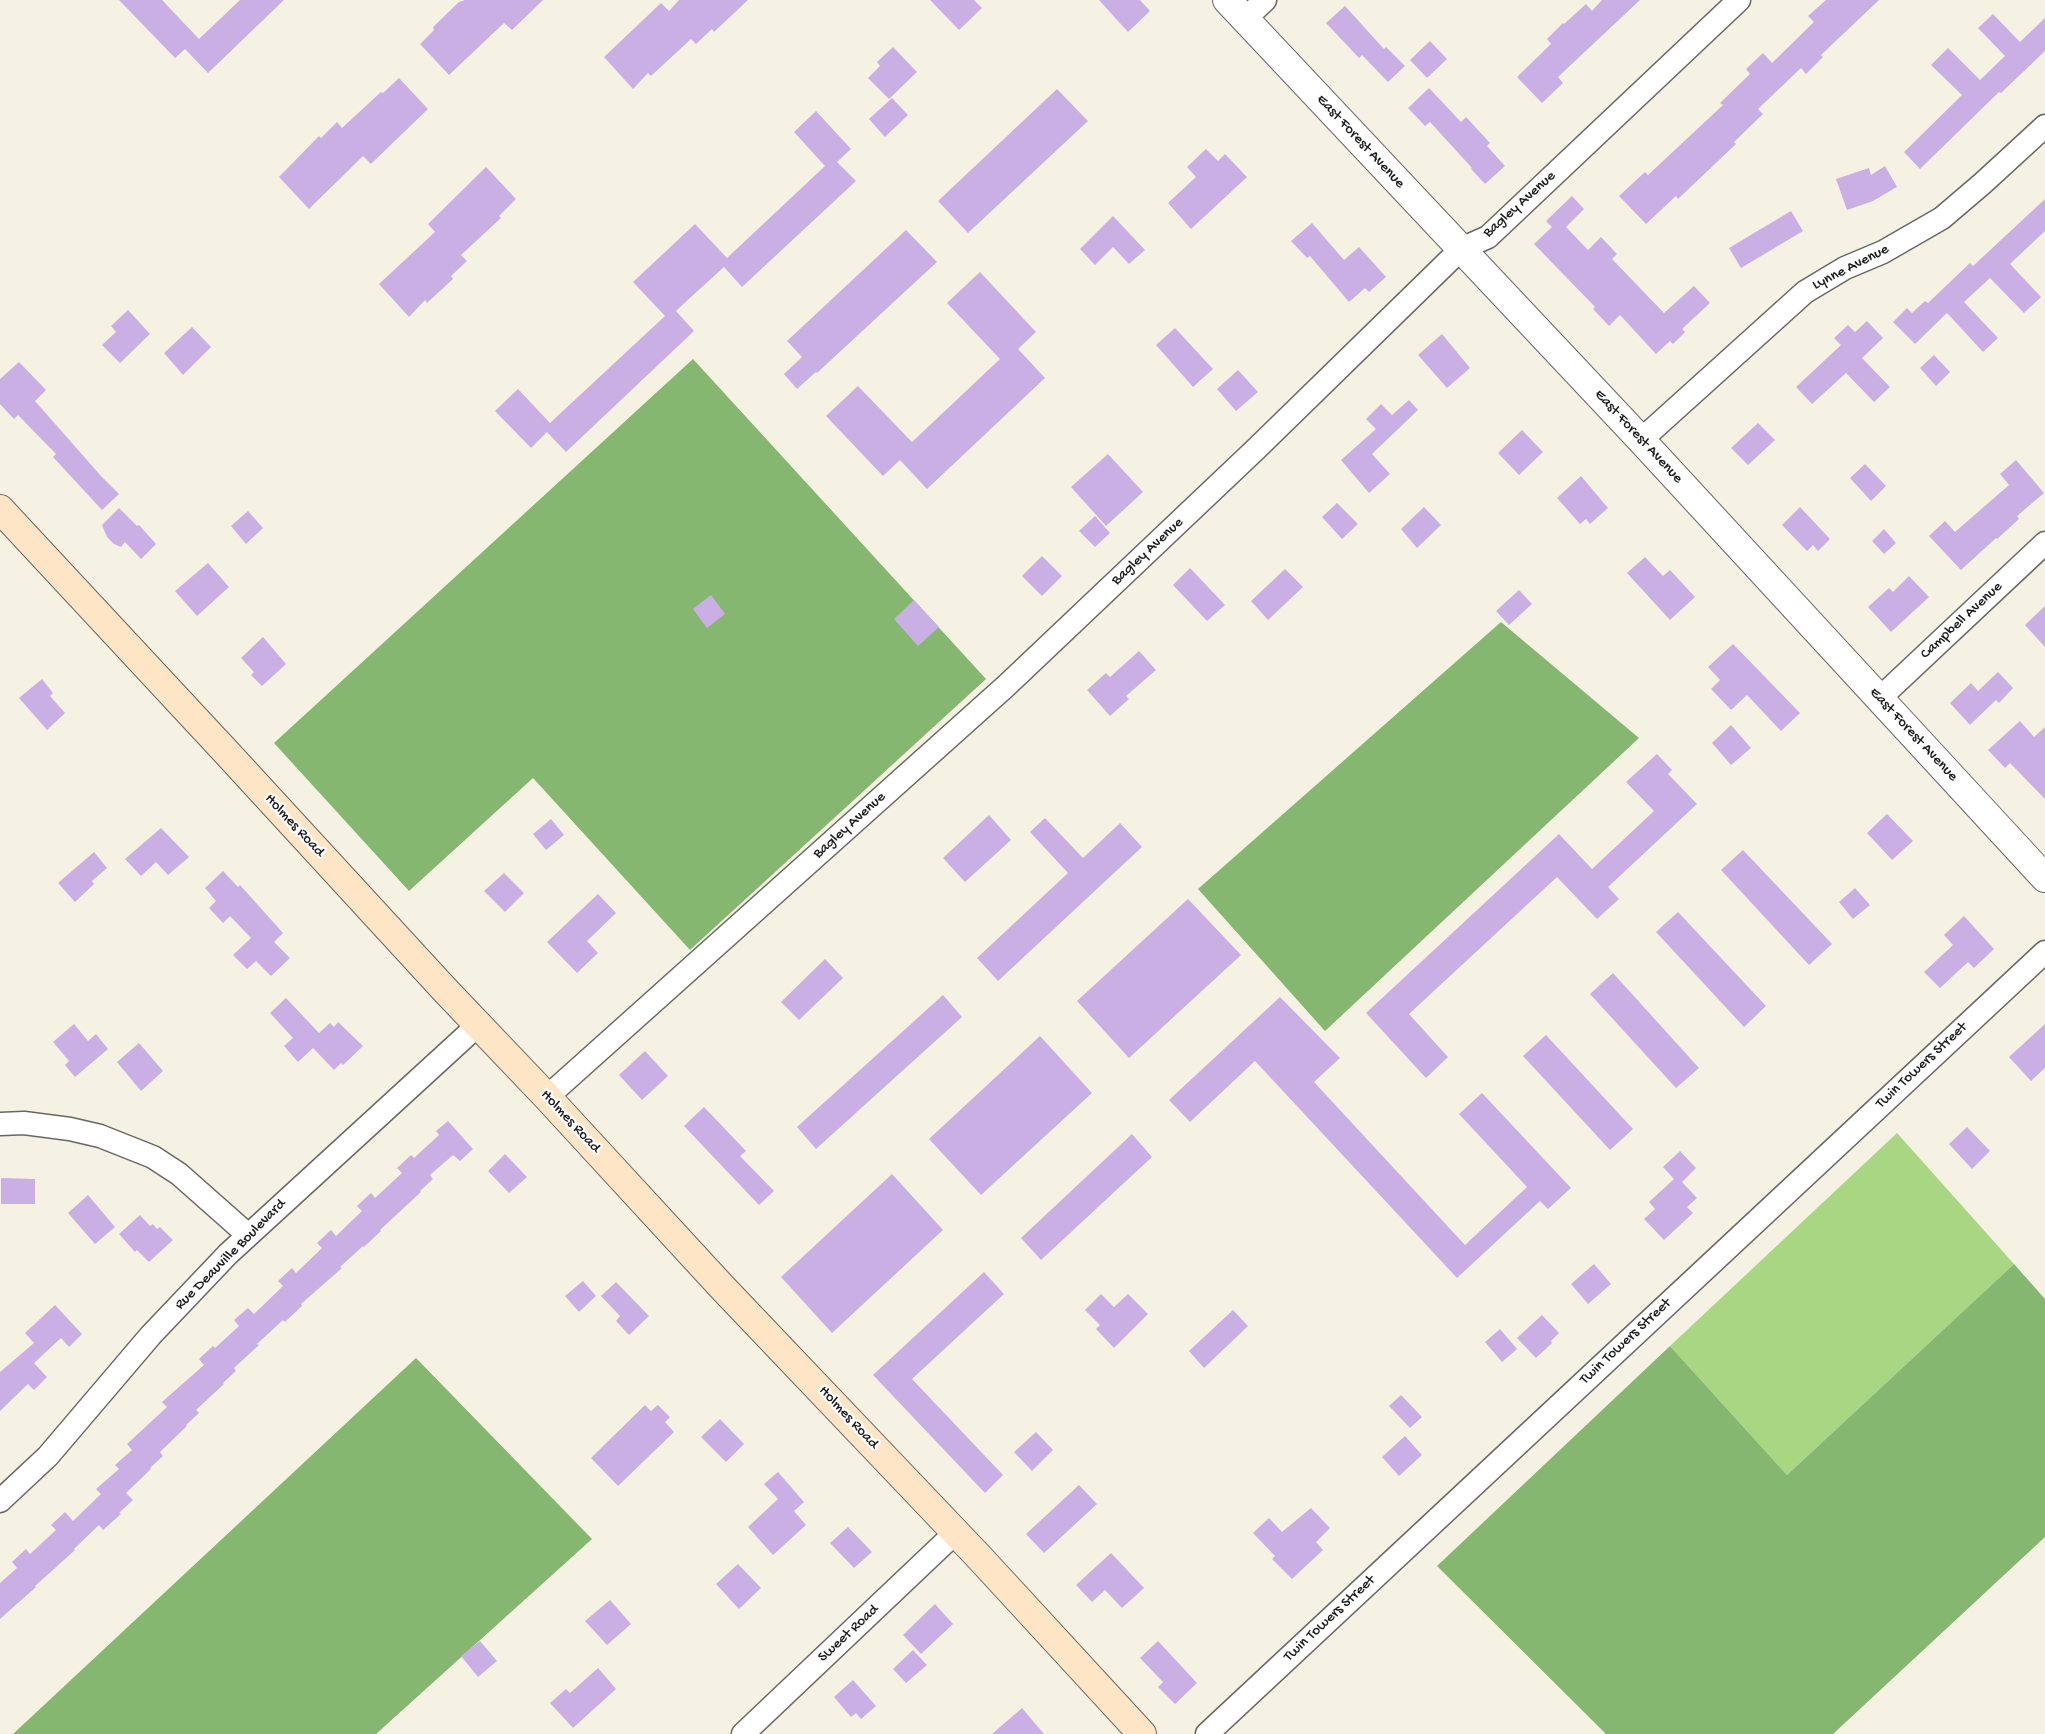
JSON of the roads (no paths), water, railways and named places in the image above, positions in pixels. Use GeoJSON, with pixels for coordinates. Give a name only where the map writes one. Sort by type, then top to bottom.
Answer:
{"type":"FeatureCollection","features":[{"type":"Feature","properties":{"kind":"main road","name":"Holmes Road"},"geometry":{"type":"LineString","coordinates":[[0,511],[721,1286],[1142,1734]]}},
{"type":"Feature","properties":{"kind":"street"},"geometry":{"type":"LineString","coordinates":[[1236,10],[1265,0]]}},
{"type":"Feature","properties":{"kind":"street","name":"Bagley Avenue"},"geometry":{"type":"LineString","coordinates":[[547,1097],[1006,686],[1256,450],[1461,249],[1488,237],[1739,0]]}},
{"type":"Feature","properties":{"kind":"street","name":"East Forest Avenue"},"geometry":{"type":"LineString","coordinates":[[1236,10],[1641,440],[2045,878]]}},
{"type":"Feature","properties":{"kind":"street","name":"Lynne Avenue"},"geometry":{"type":"LineString","coordinates":[[1641,440],[1804,292],[1845,268],[1883,252],[1942,218],[1984,183],[2045,126]]}},
{"type":"Feature","properties":{"kind":"street","name":"Campbell Avenue"},"geometry":{"type":"LineString","coordinates":[[1880,698],[2045,543]]}},
{"type":"Feature","properties":{"kind":"street","name":"Twin Towers Street"},"geometry":{"type":"LineString","coordinates":[[1207,1734],[2045,952]]}},
{"type":"Feature","properties":{"kind":"street","name":"Rue Deauville Boulevard"},"geometry":{"type":"LineString","coordinates":[[0,1500],[48,1456],[151,1335],[248,1235],[478,1025]]}},
{"type":"Feature","properties":{"kind":"street"},"geometry":{"type":"LineString","coordinates":[[0,1124],[24,1123],[70,1128],[100,1136],[153,1157],[179,1174],[248,1235]]}},
{"type":"Feature","properties":{"kind":"street","name":"Sweet Road"},"geometry":{"type":"LineString","coordinates":[[743,1734],[955,1533]]}}]}
